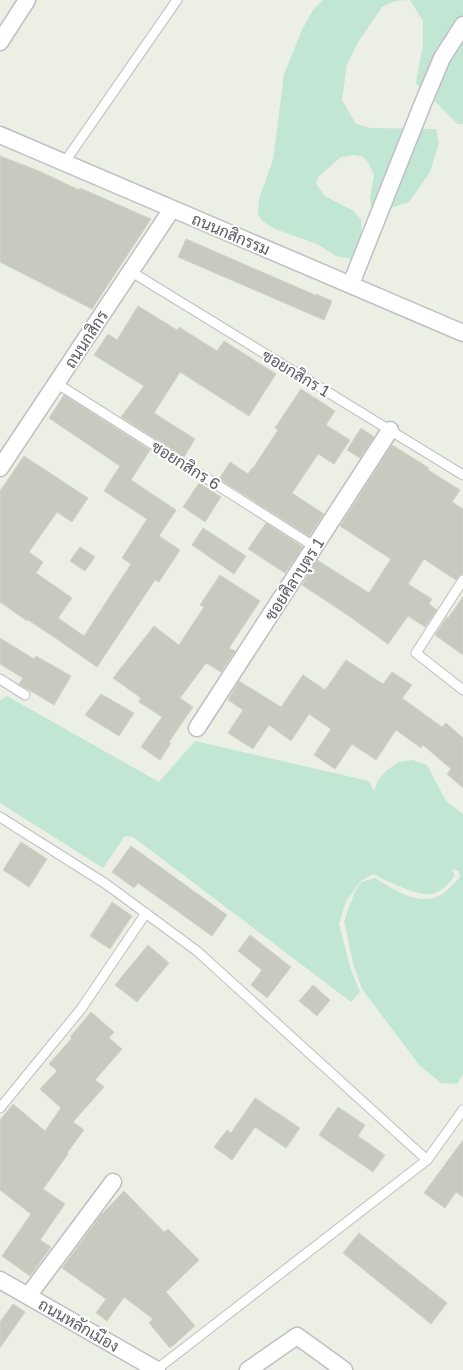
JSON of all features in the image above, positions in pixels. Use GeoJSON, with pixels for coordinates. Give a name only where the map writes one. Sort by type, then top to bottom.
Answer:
{"type":"FeatureCollection","features":[{"type":"Feature","properties":{"kind":"street"},"geometry":{"type":"LineString","coordinates":[[0,42],[27,0]]}},
{"type":"Feature","properties":{"kind":"street"},"geometry":{"type":"LineString","coordinates":[[351,284],[442,58],[463,24]]}},
{"type":"Feature","properties":{"kind":"street","name":"ถนนกสิกรรม"},"geometry":{"type":"LineString","coordinates":[[0,136],[463,333]]}},
{"type":"Feature","properties":{"kind":"street","name":"ถนนกสิกร"},"geometry":{"type":"LineString","coordinates":[[0,468],[172,209]]}},
{"type":"Feature","properties":{"kind":"street","name":"ซอยศิลาบุตร 1"},"geometry":{"type":"LineString","coordinates":[[196,728],[390,430]]}},
{"type":"Feature","properties":{"kind":"street"},"geometry":{"type":"LineString","coordinates":[[28,1296],[113,1182]]}},
{"type":"Feature","properties":{"kind":"street","name":"ถนนหลักเมือง"},"geometry":{"type":"LineString","coordinates":[[0,1280],[157,1370]]}},
{"type":"Feature","properties":{"kind":"street"},"geometry":{"type":"LineString","coordinates":[[248,1370],[296,1336],[344,1370]]}},
{"type":"Feature","properties":{"kind":"lane"},"geometry":{"type":"LineString","coordinates":[[64,163],[177,0]]}},
{"type":"Feature","properties":{"kind":"lane","name":"ซอยกสิกร 1"},"geometry":{"type":"LineString","coordinates":[[130,271],[463,475]]}},
{"type":"Feature","properties":{"kind":"lane","name":"ซอยกสิกร 6"},"geometry":{"type":"LineString","coordinates":[[56,383],[315,547]]}},
{"type":"Feature","properties":{"kind":"lane"},"geometry":{"type":"LineString","coordinates":[[463,580],[416,653],[463,690]]}},
{"type":"Feature","properties":{"kind":"lane"},"geometry":{"type":"LineString","coordinates":[[0,679],[25,695]]}},
{"type":"Feature","properties":{"kind":"lane"},"geometry":{"type":"LineString","coordinates":[[0,817],[106,884],[197,951],[427,1160]]}},
{"type":"Feature","properties":{"kind":"lane"},"geometry":{"type":"LineString","coordinates":[[0,1107],[81,1009],[146,913]]}},
{"type":"Feature","properties":{"kind":"lane"},"geometry":{"type":"LineString","coordinates":[[157,1370],[427,1160],[463,1110]]}},
{"type":"Feature","properties":{"kind":"green space"},"geometry":{"type":"Polygon","coordinates":[[[323,0],[408,0],[395,1],[382,7],[357,44],[347,64],[342,100],[356,124],[370,128],[436,129],[439,143],[430,172],[409,202],[372,214],[370,198],[374,175],[368,162],[363,157],[355,155],[341,157],[318,177],[316,184],[325,196],[352,210],[361,219],[362,247],[356,260],[336,256],[317,244],[275,229],[262,221],[258,214],[259,199],[273,160],[284,74],[302,30],[313,10],[323,0]]]}},
{"type":"Feature","properties":{"kind":"green space"},"geometry":{"type":"Polygon","coordinates":[[[410,0],[463,0],[463,124],[458,124],[416,83],[423,44],[423,21],[410,0]]]}},
{"type":"Feature","properties":{"kind":"green space"},"geometry":{"type":"Polygon","coordinates":[[[7,696],[159,782],[195,741],[369,781],[374,791],[378,780],[387,770],[399,762],[413,760],[427,765],[446,801],[463,814],[463,1074],[457,1084],[441,1083],[420,1066],[362,989],[353,963],[344,921],[354,894],[361,882],[375,878],[414,898],[431,899],[442,895],[450,888],[460,877],[459,871],[451,869],[455,875],[449,883],[435,893],[429,894],[404,888],[373,874],[361,881],[346,901],[339,924],[350,967],[360,992],[351,1002],[133,837],[125,836],[103,868],[0,803],[0,700],[7,696]]]}},
{"type":"Feature","properties":{"kind":"building"},"geometry":{"type":"Polygon","coordinates":[[[0,156],[151,219],[92,309],[0,262],[0,156]]]}},
{"type":"Feature","properties":{"kind":"building"},"geometry":{"type":"Polygon","coordinates":[[[186,239],[332,301],[324,320],[178,257],[186,239]]]}},
{"type":"Feature","properties":{"kind":"building"},"geometry":{"type":"Polygon","coordinates":[[[138,306],[177,330],[179,327],[217,351],[224,341],[276,374],[249,416],[180,372],[154,413],[195,439],[184,457],[121,417],[144,386],[94,355],[108,334],[117,340],[138,306]]]}},
{"type":"Feature","properties":{"kind":"building"},"geometry":{"type":"Polygon","coordinates":[[[301,389],[335,411],[326,425],[350,440],[334,464],[318,454],[292,493],[324,514],[309,536],[219,479],[230,462],[248,474],[278,430],[275,428],[301,389]]]}},
{"type":"Feature","properties":{"kind":"building"},"geometry":{"type":"Polygon","coordinates":[[[64,395],[150,450],[131,480],[176,510],[159,536],[180,550],[159,582],[155,580],[97,667],[0,602],[0,491],[24,456],[88,498],[72,522],[57,512],[29,552],[43,562],[36,573],[72,598],[58,618],[84,636],[131,564],[122,558],[147,519],[104,491],[120,466],[49,418],[64,395]]]}},
{"type":"Feature","properties":{"kind":"building"},"geometry":{"type":"Polygon","coordinates":[[[361,428],[374,437],[360,458],[347,450],[361,428]]]}},
{"type":"Feature","properties":{"kind":"building"},"geometry":{"type":"Polygon","coordinates":[[[392,445],[460,490],[452,502],[463,509],[463,574],[456,580],[424,559],[408,584],[432,599],[429,604],[437,610],[425,627],[408,616],[388,644],[302,585],[317,560],[369,593],[391,559],[340,526],[392,445]]]}},
{"type":"Feature","properties":{"kind":"building"},"geometry":{"type":"Polygon","coordinates":[[[199,483],[221,497],[205,522],[183,507],[199,483]]]}},
{"type":"Feature","properties":{"kind":"building"},"geometry":{"type":"Polygon","coordinates":[[[266,523],[303,547],[285,573],[248,549],[266,523]]]}},
{"type":"Feature","properties":{"kind":"building"},"geometry":{"type":"Polygon","coordinates":[[[203,528],[246,556],[234,574],[192,545],[203,528]]]}},
{"type":"Feature","properties":{"kind":"building"},"geometry":{"type":"Polygon","coordinates":[[[80,547],[95,557],[85,571],[70,561],[80,547]]]}},
{"type":"Feature","properties":{"kind":"building"},"geometry":{"type":"Polygon","coordinates":[[[220,575],[260,601],[229,648],[235,651],[221,672],[206,663],[180,698],[193,707],[169,742],[171,743],[160,760],[141,747],[162,717],[139,702],[141,698],[113,678],[154,626],[179,645],[204,607],[200,605],[220,575]]]}},
{"type":"Feature","properties":{"kind":"building"},"geometry":{"type":"Polygon","coordinates":[[[463,597],[463,655],[435,635],[463,597]]]}},
{"type":"Feature","properties":{"kind":"building"},"geometry":{"type":"Polygon","coordinates":[[[0,638],[34,659],[36,656],[71,676],[54,705],[19,684],[23,678],[0,664],[0,638]]]}},
{"type":"Feature","properties":{"kind":"building"},"geometry":{"type":"Polygon","coordinates":[[[346,660],[383,684],[392,672],[412,685],[402,698],[442,727],[446,723],[463,738],[463,788],[447,774],[451,769],[423,745],[421,748],[396,730],[376,760],[352,744],[335,769],[314,755],[331,729],[309,714],[291,741],[269,725],[253,749],[228,733],[243,710],[228,700],[239,681],[281,707],[303,675],[325,690],[346,660]]]}},
{"type":"Feature","properties":{"kind":"building"},"geometry":{"type":"Polygon","coordinates":[[[101,694],[134,713],[119,736],[85,715],[101,694]]]}},
{"type":"Feature","properties":{"kind":"building"},"geometry":{"type":"Polygon","coordinates":[[[21,842],[47,859],[29,887],[3,870],[21,842]]]}},
{"type":"Feature","properties":{"kind":"building"},"geometry":{"type":"Polygon","coordinates":[[[131,846],[227,915],[212,936],[138,883],[134,888],[112,872],[131,846]]]}},
{"type":"Feature","properties":{"kind":"building"},"geometry":{"type":"Polygon","coordinates":[[[112,902],[132,916],[110,949],[90,936],[112,902]]]}},
{"type":"Feature","properties":{"kind":"building"},"geometry":{"type":"Polygon","coordinates":[[[250,935],[291,967],[267,998],[251,985],[262,970],[238,951],[250,935]]]}},
{"type":"Feature","properties":{"kind":"building"},"geometry":{"type":"Polygon","coordinates":[[[148,945],[169,963],[137,1002],[115,985],[148,945]]]}},
{"type":"Feature","properties":{"kind":"building"},"geometry":{"type":"Polygon","coordinates":[[[313,985],[330,1000],[317,1016],[299,1001],[313,985]]]}},
{"type":"Feature","properties":{"kind":"building"},"geometry":{"type":"Polygon","coordinates":[[[91,1012],[114,1032],[109,1038],[122,1049],[95,1080],[104,1087],[73,1122],[84,1130],[43,1189],[65,1204],[40,1240],[51,1247],[30,1276],[2,1256],[31,1214],[0,1190],[0,1120],[13,1104],[45,1131],[61,1108],[40,1089],[57,1071],[49,1064],[72,1038],[70,1037],[91,1012]]]}},
{"type":"Feature","properties":{"kind":"building"},"geometry":{"type":"Polygon","coordinates":[[[255,1098],[300,1128],[286,1148],[255,1127],[232,1160],[214,1147],[227,1130],[231,1133],[255,1098]]]}},
{"type":"Feature","properties":{"kind":"building"},"geometry":{"type":"Polygon","coordinates":[[[338,1107],[365,1125],[358,1136],[385,1155],[373,1172],[319,1135],[338,1107]]]}},
{"type":"Feature","properties":{"kind":"building"},"geometry":{"type":"Polygon","coordinates":[[[463,1140],[463,1197],[456,1192],[445,1208],[424,1193],[463,1140]]]}},
{"type":"Feature","properties":{"kind":"building"},"geometry":{"type":"Polygon","coordinates":[[[124,1191],[164,1232],[168,1229],[199,1260],[166,1292],[195,1326],[170,1348],[149,1323],[153,1319],[124,1297],[107,1321],[96,1313],[106,1299],[62,1268],[101,1215],[124,1191]]]}},
{"type":"Feature","properties":{"kind":"building"},"geometry":{"type":"Polygon","coordinates":[[[359,1233],[447,1303],[431,1324],[343,1253],[359,1233]]]}},
{"type":"Feature","properties":{"kind":"building"},"geometry":{"type":"Polygon","coordinates":[[[13,1304],[25,1312],[0,1348],[0,1322],[13,1304]]]}}]}
